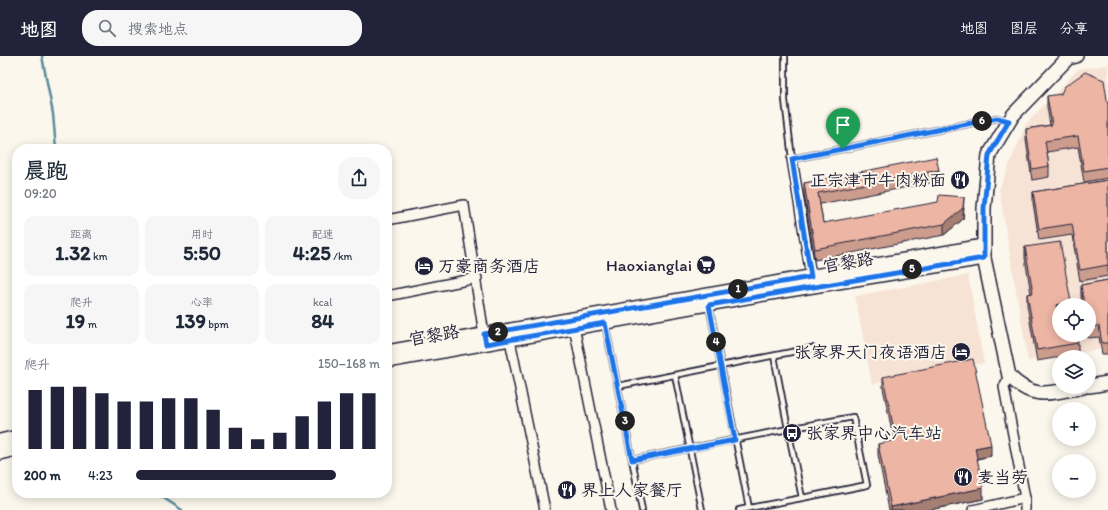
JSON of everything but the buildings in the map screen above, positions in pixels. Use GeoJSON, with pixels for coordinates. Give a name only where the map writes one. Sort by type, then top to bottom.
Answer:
{"type":"FeatureCollection","features":[{"type":"Feature","properties":{"kind":"main road"},"geometry":{"type":"LineString","coordinates":[[1052,392],[1042,394],[1029,392],[1019,386],[1009,376],[984,252],[984,208],[989,155],[1009,121],[1068,58],[1076,56]]}},
{"type":"Feature","properties":{"kind":"main road","name":"官黎路"},"geometry":{"type":"LineString","coordinates":[[392,351],[485,339],[984,252]]}},
{"type":"Feature","properties":{"kind":"main road","name":"官黎路"},"geometry":{"type":"LineString","coordinates":[[392,361],[485,339],[510,340],[573,324],[605,323],[709,305],[811,281]]}},
{"type":"Feature","properties":{"kind":"main road"},"geometry":{"type":"LineString","coordinates":[[1096,385],[1108,383]]}},
{"type":"Feature","properties":{"kind":"main road"},"geometry":{"type":"LineString","coordinates":[[0,441],[12,438]]}},
{"type":"Feature","properties":{"kind":"main road"},"geometry":{"type":"LineString","coordinates":[[0,453],[12,450]]}},
{"type":"Feature","properties":{"kind":"street"},"geometry":{"type":"LineString","coordinates":[[792,159],[811,281]]}},
{"type":"Feature","properties":{"kind":"street"},"geometry":{"type":"LineString","coordinates":[[392,219],[464,205],[477,278],[485,339]]}},
{"type":"Feature","properties":{"kind":"street"},"geometry":{"type":"LineString","coordinates":[[392,295],[477,278]]}},
{"type":"Feature","properties":{"kind":"street"},"geometry":{"type":"LineString","coordinates":[[573,324],[611,510]]}},
{"type":"Feature","properties":{"kind":"street"},"geometry":{"type":"LineString","coordinates":[[510,340],[545,510]]}},
{"type":"Feature","properties":{"kind":"street"},"geometry":{"type":"LineString","coordinates":[[1009,376],[1004,387],[1025,498],[1025,510]]}},
{"type":"Feature","properties":{"kind":"street"},"geometry":{"type":"LineString","coordinates":[[973,510],[1025,498]]}},
{"type":"Feature","properties":{"kind":"lane"},"geometry":{"type":"LineString","coordinates":[[785,56],[785,100],[792,159],[997,118],[1009,121]]}},
{"type":"Feature","properties":{"kind":"lane"},"geometry":{"type":"LineString","coordinates":[[709,305],[749,508]]}},
{"type":"Feature","properties":{"kind":"lane"},"geometry":{"type":"LineString","coordinates":[[605,323],[642,510]]}},
{"type":"Feature","properties":{"kind":"lane"},"geometry":{"type":"LineString","coordinates":[[618,386],[812,348]]}},
{"type":"Feature","properties":{"kind":"lane"},"geometry":{"type":"LineString","coordinates":[[774,356],[802,498]]}},
{"type":"Feature","properties":{"kind":"lane"},"geometry":{"type":"LineString","coordinates":[[676,375],[702,510]]}},
{"type":"Feature","properties":{"kind":"lane"},"geometry":{"type":"LineString","coordinates":[[632,460],[854,417],[867,485],[739,510]]}},
{"type":"Feature","properties":{"kind":"shaded area"},"geometry":{"type":"Polygon","coordinates":[[[1108,65],[1108,348],[1096,350],[1052,350],[1052,357],[1028,361],[999,190],[1026,124],[1078,69],[1108,65]]]}},
{"type":"Feature","properties":{"kind":"shaded area"},"geometry":{"type":"Polygon","coordinates":[[[968,275],[984,363],[872,384],[855,296],[968,275]]]}},
{"type":"Feature","properties":{"kind":"waterway"},"geometry":{"type":"LineString","coordinates":[[42,56],[53,114],[56,144]]}},
{"type":"Feature","properties":{"kind":"waterway"},"geometry":{"type":"LineString","coordinates":[[164,498],[182,510]]}},
{"type":"Feature","properties":{"kind":"place","name":"正宗津市牛肉粉面"},"geometry":{"type":"Point","coordinates":[960,180]}},
{"type":"Feature","properties":{"kind":"place","name":"Haoxianglai"},"geometry":{"type":"Point","coordinates":[706,265]}},
{"type":"Feature","properties":{"kind":"place","name":"万豪商务酒店"},"geometry":{"type":"Point","coordinates":[424,266]}},
{"type":"Feature","properties":{"kind":"place","name":"张家界天门夜语酒店"},"geometry":{"type":"Point","coordinates":[961,352]}},
{"type":"Feature","properties":{"kind":"place","name":"张家界中心汽车站"},"geometry":{"type":"Point","coordinates":[792,433]}},
{"type":"Feature","properties":{"kind":"place","name":"麦当劳"},"geometry":{"type":"Point","coordinates":[963,477]}},
{"type":"Feature","properties":{"kind":"place","name":"界上人家餐厅"},"geometry":{"type":"Point","coordinates":[567,490]}},
{"type":"Feature","properties":{"kind":"route"},"geometry":{"type":"LineString","coordinates":[[997,118],[1009,121],[989,155],[984,208],[984,258],[758,295],[709,305],[735,440],[632,460],[605,323],[486,344],[484,334],[811,277],[792,159],[843,149],[997,118]]}}]}
